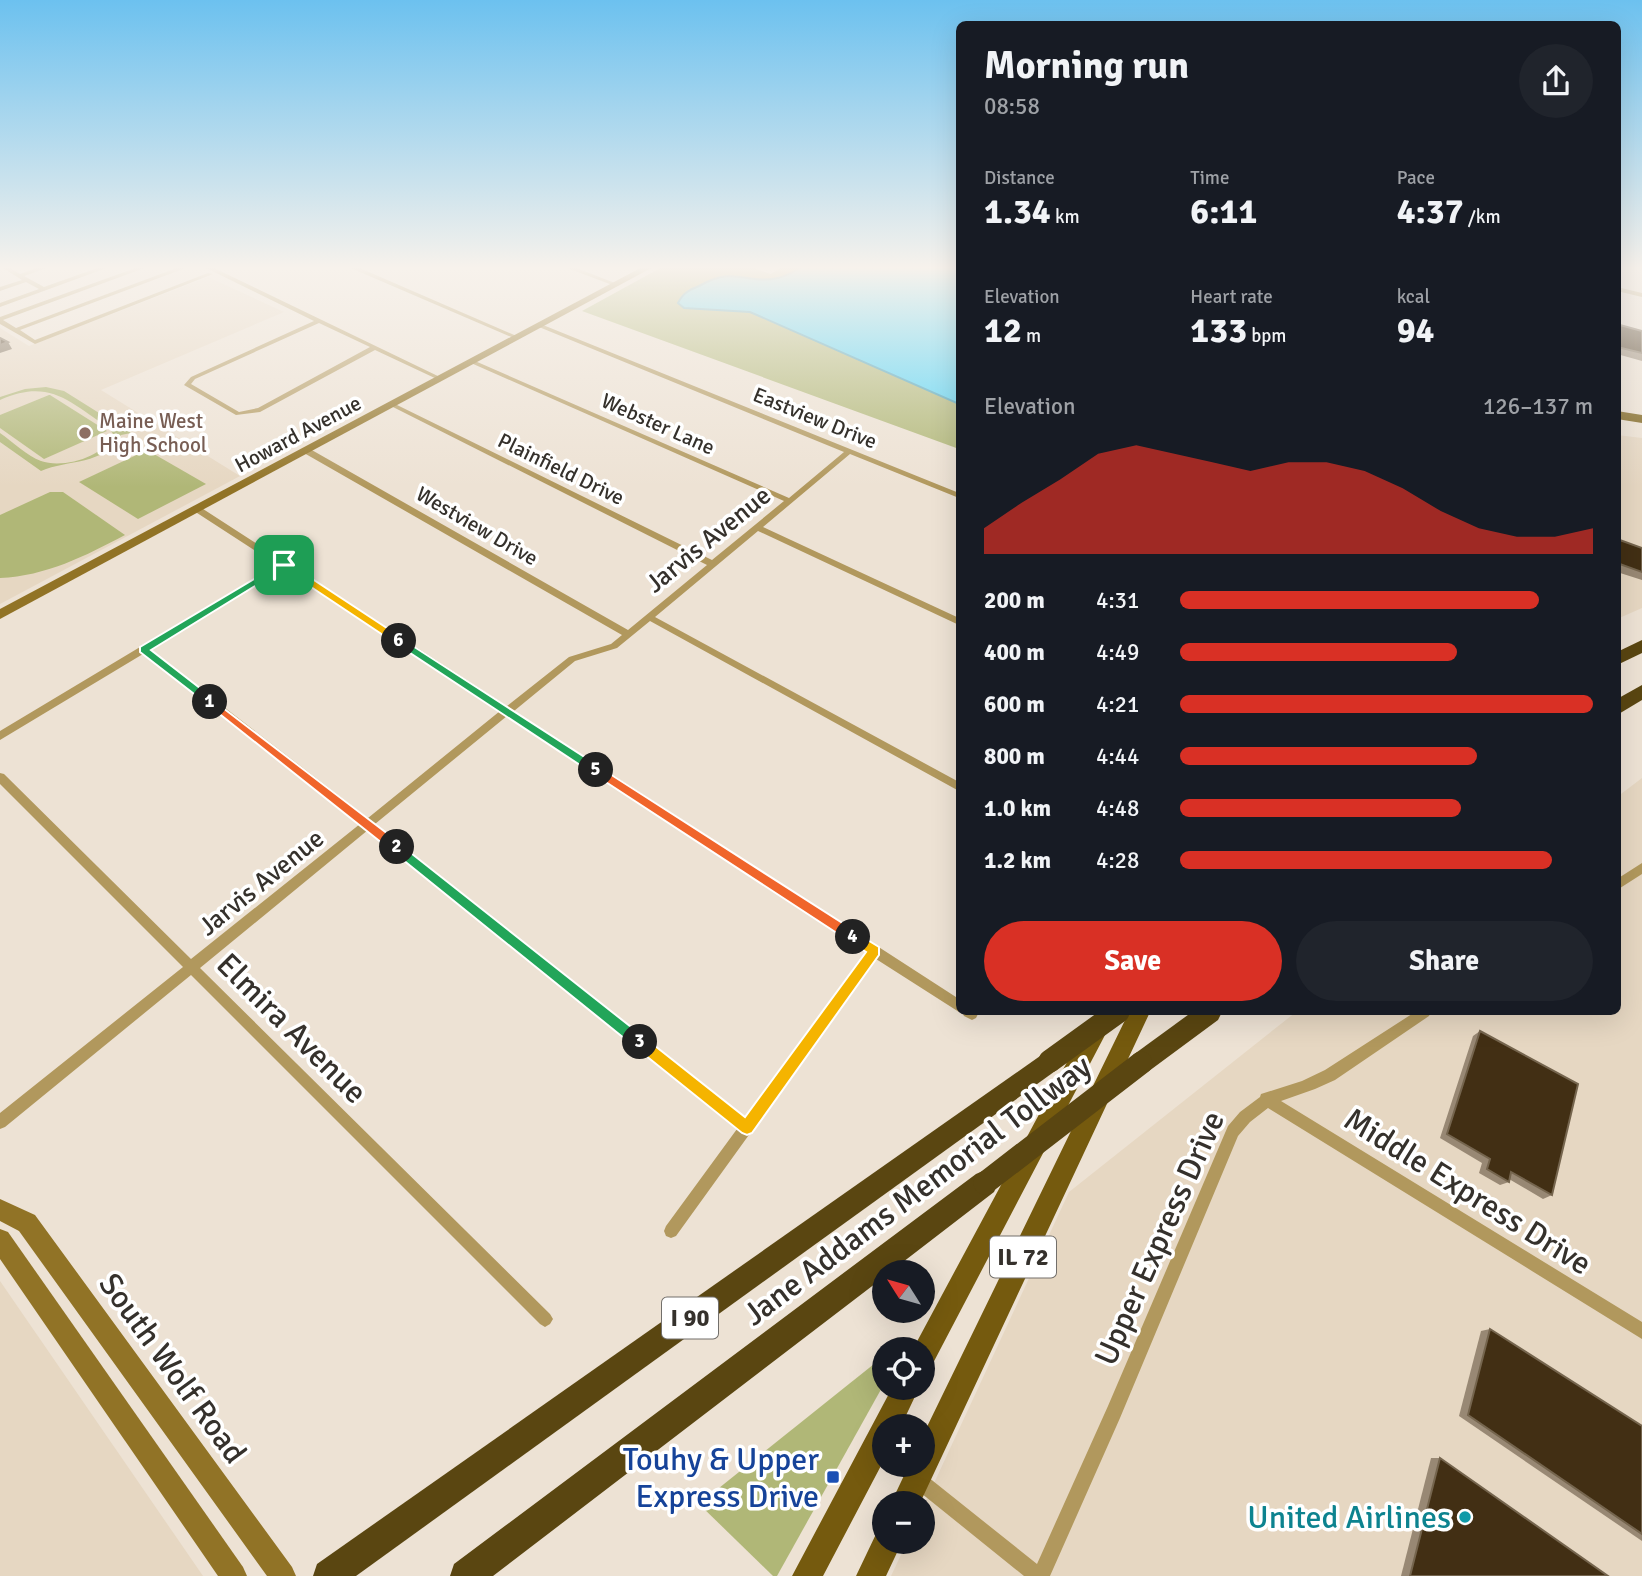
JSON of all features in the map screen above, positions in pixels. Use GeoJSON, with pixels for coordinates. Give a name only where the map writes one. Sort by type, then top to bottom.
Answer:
{"type":"FeatureCollection","features":[{"type":"Feature","properties":{"kind":"highway"},"geometry":{"type":"LineString","coordinates":[[1621,657],[1642,646]]}},
{"type":"Feature","properties":{"kind":"highway"},"geometry":{"type":"LineString","coordinates":[[1621,705],[1642,691]]}},
{"type":"Feature","properties":{"kind":"highway","name":"Jane Addams Memorial Tollway"},"geometry":{"type":"LineString","coordinates":[[329,1576],[1114,1015]]}},
{"type":"Feature","properties":{"kind":"highway","name":"Jane Addams Memorial Tollway"},"geometry":{"type":"LineString","coordinates":[[466,1576],[1206,1015]]}},
{"type":"Feature","properties":{"kind":"main road"},"geometry":{"type":"LineString","coordinates":[[1621,416],[1642,419]]}},
{"type":"Feature","properties":{"kind":"main road"},"geometry":{"type":"LineString","coordinates":[[1621,422],[1642,425]]}},
{"type":"Feature","properties":{"kind":"main road","name":"IL 72"},"geometry":{"type":"LineString","coordinates":[[933,1337],[1104,1015]]}},
{"type":"Feature","properties":{"kind":"main road","name":"IL 72"},"geometry":{"type":"LineString","coordinates":[[911,1491],[1139,1015]]}},
{"type":"Feature","properties":{"kind":"main road"},"geometry":{"type":"LineString","coordinates":[[807,1576],[872,1453]]}},
{"type":"Feature","properties":{"kind":"main road"},"geometry":{"type":"LineString","coordinates":[[871,1576],[881,1554]]}},
{"type":"Feature","properties":{"kind":"street"},"geometry":{"type":"LineString","coordinates":[[279,340],[187,382],[187,385],[238,414],[245,414],[260,410],[375,347]]}},
{"type":"Feature","properties":{"kind":"street"},"geometry":{"type":"LineString","coordinates":[[359,340],[441,379]]}},
{"type":"Feature","properties":{"kind":"street","name":"Howard Avenue"},"geometry":{"type":"LineString","coordinates":[[0,615],[515,340]]}},
{"type":"Feature","properties":{"kind":"street","name":"Eastview Drive"},"geometry":{"type":"LineString","coordinates":[[574,340],[956,495]]}},
{"type":"Feature","properties":{"kind":"street","name":"Webster Lane"},"geometry":{"type":"LineString","coordinates":[[473,362],[790,501]]}},
{"type":"Feature","properties":{"kind":"street","name":"Plainfield Drive"},"geometry":{"type":"LineString","coordinates":[[393,405],[713,564]]}},
{"type":"Feature","properties":{"kind":"street","name":"Westview Drive"},"geometry":{"type":"LineString","coordinates":[[307,451],[628,634]]}},
{"type":"Feature","properties":{"kind":"street","name":"Jarvis Avenue"},"geometry":{"type":"LineString","coordinates":[[0,1122],[369,825],[506,711],[572,659],[614,646],[850,451]]}},
{"type":"Feature","properties":{"kind":"street"},"geometry":{"type":"LineString","coordinates":[[197,509],[956,1004]]}},
{"type":"Feature","properties":{"kind":"street"},"geometry":{"type":"LineString","coordinates":[[758,528],[956,621]]}},
{"type":"Feature","properties":{"kind":"street"},"geometry":{"type":"LineString","coordinates":[[0,736],[284,565]]}},
{"type":"Feature","properties":{"kind":"street"},"geometry":{"type":"LineString","coordinates":[[649,617],[956,784]]}},
{"type":"Feature","properties":{"kind":"street"},"geometry":{"type":"LineString","coordinates":[[144,650],[369,825],[747,1128]]}},
{"type":"Feature","properties":{"kind":"street","name":"Elmira Avenue"},"geometry":{"type":"LineString","coordinates":[[0,777],[545,1319]]}},
{"type":"Feature","properties":{"kind":"street"},"geometry":{"type":"LineString","coordinates":[[1621,882],[1642,868]]}},
{"type":"Feature","properties":{"kind":"street"},"geometry":{"type":"LineString","coordinates":[[671,1231],[875,951]]}},
{"type":"Feature","properties":{"kind":"street","name":"Upper Express Drive"},"geometry":{"type":"LineString","coordinates":[[917,1478],[1039,1576],[1109,1424],[1233,1131],[1247,1113],[1266,1099],[1328,1076],[1420,1015]]}},
{"type":"Feature","properties":{"kind":"street","name":"Middle Express Drive"},"geometry":{"type":"LineString","coordinates":[[1266,1099],[1642,1331]]}},
{"type":"Feature","properties":{"kind":"street","name":"South Wolf Road"},"geometry":{"type":"LineString","coordinates":[[0,1210],[27,1223],[283,1576]]}},
{"type":"Feature","properties":{"kind":"street"},"geometry":{"type":"LineString","coordinates":[[0,1240],[234,1576]]}},
{"type":"Feature","properties":{"kind":"shaded area","name":"Maine West High School"},"geometry":{"type":"Polygon","coordinates":[[[0,340],[19,340],[29,346],[46,340],[219,340],[101,390],[240,476],[0,604],[0,340]]]}},
{"type":"Feature","properties":{"kind":"shaded area"},"geometry":{"type":"Polygon","coordinates":[[[1621,435],[1642,438],[1642,608],[1621,617],[1621,435]]]}},
{"type":"Feature","properties":{"kind":"shaded area"},"geometry":{"type":"Polygon","coordinates":[[[1642,778],[1642,1576],[891,1576],[901,1554],[935,1554],[935,1491],[930,1491],[1069,1192],[1292,1015],[1621,1015],[1621,794],[1642,778]]]}},
{"type":"Feature","properties":{"kind":"shaded area"},"geometry":{"type":"Polygon","coordinates":[[[0,1281],[203,1576],[0,1576],[0,1281]]]}},
{"type":"Feature","properties":{"kind":"green space"},"geometry":{"type":"Polygon","coordinates":[[[660,340],[956,340],[956,448],[660,340]]]}},
{"type":"Feature","properties":{"kind":"green space"},"geometry":{"type":"Polygon","coordinates":[[[46,387],[64,391],[131,433],[121,435],[114,445],[95,457],[41,471],[0,442],[0,433],[36,459],[50,463],[71,462],[93,455],[109,442],[113,434],[109,428],[70,402],[46,392],[32,391],[0,400],[0,397],[25,389],[46,387]]]}},
{"type":"Feature","properties":{"kind":"green space"},"geometry":{"type":"Polygon","coordinates":[[[50,395],[107,431],[44,459],[0,428],[0,415],[50,395]]]}},
{"type":"Feature","properties":{"kind":"green space"},"geometry":{"type":"Polygon","coordinates":[[[147,450],[206,484],[138,519],[79,482],[147,450]]]}},
{"type":"Feature","properties":{"kind":"green space"},"geometry":{"type":"Polygon","coordinates":[[[50,492],[63,492],[125,535],[49,569],[0,578],[0,515],[50,492]]]}},
{"type":"Feature","properties":{"kind":"green space"},"geometry":{"type":"Polygon","coordinates":[[[872,1366],[872,1400],[875,1400],[777,1576],[773,1576],[699,1504],[872,1366]]]}},
{"type":"Feature","properties":{"kind":"water"},"geometry":{"type":"Polygon","coordinates":[[[813,340],[956,340],[956,403],[813,340]]]}},
{"type":"Feature","properties":{"kind":"building"},"geometry":{"type":"Polygon","coordinates":[[[1621,340],[1642,340],[1642,353],[1621,348],[1621,340]]]}},
{"type":"Feature","properties":{"kind":"building"},"geometry":{"type":"Polygon","coordinates":[[[1621,540],[1642,548],[1642,572],[1621,564],[1621,540]]]}},
{"type":"Feature","properties":{"kind":"building"},"geometry":{"type":"Polygon","coordinates":[[[1480,1031],[1578,1084],[1552,1195],[1511,1172],[1509,1182],[1487,1169],[1490,1159],[1447,1134],[1480,1031]]]}},
{"type":"Feature","properties":{"kind":"building"},"geometry":{"type":"Polygon","coordinates":[[[1490,1329],[1642,1426],[1642,1534],[1468,1415],[1490,1329]]]}},
{"type":"Feature","properties":{"kind":"building","name":"United Airlines"},"geometry":{"type":"Polygon","coordinates":[[[1440,1458],[1608,1576],[1410,1576],[1440,1458]]]}},
{"type":"Feature","properties":{"kind":"place","name":"Maine West High School"},"geometry":{"type":"Point","coordinates":[85,433]}},
{"type":"Feature","properties":{"kind":"place","name":"Touhy & Upper Express Drive"},"geometry":{"type":"Point","coordinates":[833,1477]}},
{"type":"Feature","properties":{"kind":"place","name":"United Airlines"},"geometry":{"type":"Point","coordinates":[1465,1517]}},
{"type":"Feature","properties":{"kind":"route"},"geometry":{"type":"LineString","coordinates":[[284,565],[875,951],[747,1128],[369,825],[144,650],[284,565]]}}]}
